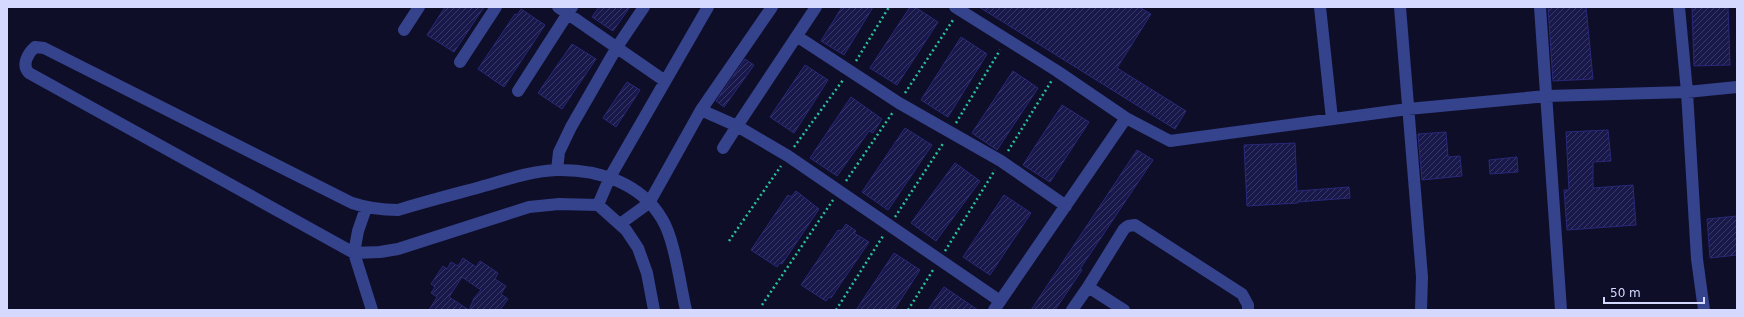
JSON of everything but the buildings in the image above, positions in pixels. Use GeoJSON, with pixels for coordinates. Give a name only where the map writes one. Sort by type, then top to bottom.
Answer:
{"type":"FeatureCollection","features":[{"type":"Feature","properties":{"kind":"street"},"geometry":{"type":"LineString","coordinates":[[404,30],[419,7]]}},
{"type":"Feature","properties":{"kind":"street"},"geometry":{"type":"LineString","coordinates":[[460,62],[496,7]]}},
{"type":"Feature","properties":{"kind":"street"},"geometry":{"type":"LineString","coordinates":[[557,170],[559,152],[563,142],[617,47],[644,7]]}},
{"type":"Feature","properties":{"kind":"street"},"geometry":{"type":"LineString","coordinates":[[598,205],[610,177],[708,7]]}},
{"type":"Feature","properties":{"kind":"street"},"geometry":{"type":"LineString","coordinates":[[620,224],[648,203],[701,110],[772,7]]}},
{"type":"Feature","properties":{"kind":"street"},"geometry":{"type":"LineString","coordinates":[[724,148],[737,126],[798,37],[816,7]]}},
{"type":"Feature","properties":{"kind":"street"},"geometry":{"type":"LineString","coordinates":[[1320,7],[1332,119]]}},
{"type":"Feature","properties":{"kind":"street"},"geometry":{"type":"LineString","coordinates":[[1400,7],[1422,277],[1421,310]]}},
{"type":"Feature","properties":{"kind":"street"},"geometry":{"type":"LineString","coordinates":[[1540,7],[1561,310]]}},
{"type":"Feature","properties":{"kind":"street"},"geometry":{"type":"LineString","coordinates":[[1679,7],[1687,92],[1696,259],[1704,310]]}},
{"type":"Feature","properties":{"kind":"street"},"geometry":{"type":"LineString","coordinates":[[958,8],[1057,71],[1126,118],[1170,141],[1408,109],[1547,96],[1687,92],[1737,87]]}},
{"type":"Feature","properties":{"kind":"street"},"geometry":{"type":"LineString","coordinates":[[518,91],[566,9],[665,81]]}},
{"type":"Feature","properties":{"kind":"street"},"geometry":{"type":"LineString","coordinates":[[798,37],[899,103],[1001,161],[1066,206]]}},
{"type":"Feature","properties":{"kind":"street"},"geometry":{"type":"LineString","coordinates":[[654,310],[647,273],[638,248],[626,230],[598,205],[559,204],[529,207],[398,249],[380,252],[354,253],[29,73],[25,66],[25,62],[35,47],[44,48],[352,203],[366,208],[398,210],[515,178],[557,170],[585,172],[610,177],[629,186],[662,218],[669,232],[686,310]]}},
{"type":"Feature","properties":{"kind":"street"},"geometry":{"type":"LineString","coordinates":[[701,110],[737,126],[788,156],[940,259],[997,305],[1126,118]]}},
{"type":"Feature","properties":{"kind":"street"},"geometry":{"type":"LineString","coordinates":[[366,208],[358,230],[354,253],[372,310]]}},
{"type":"Feature","properties":{"kind":"street"},"geometry":{"type":"LineString","coordinates":[[1072,310],[1124,229],[1128,226],[1135,225],[1242,294],[1248,305],[1248,310]]}},
{"type":"Feature","properties":{"kind":"street"},"geometry":{"type":"LineString","coordinates":[[1088,287],[1124,310]]}},
{"type":"Feature","properties":{"kind":"path"},"geometry":{"type":"LineString","coordinates":[[729,241],[850,70],[889,7]]}},
{"type":"Feature","properties":{"kind":"path"},"geometry":{"type":"LineString","coordinates":[[762,305],[899,103],[958,8]]}},
{"type":"Feature","properties":{"kind":"path"},"geometry":{"type":"LineString","coordinates":[[836,310],[950,132],[1006,39]]}},
{"type":"Feature","properties":{"kind":"path"},"geometry":{"type":"LineString","coordinates":[[908,310],[1057,71]]}}]}
